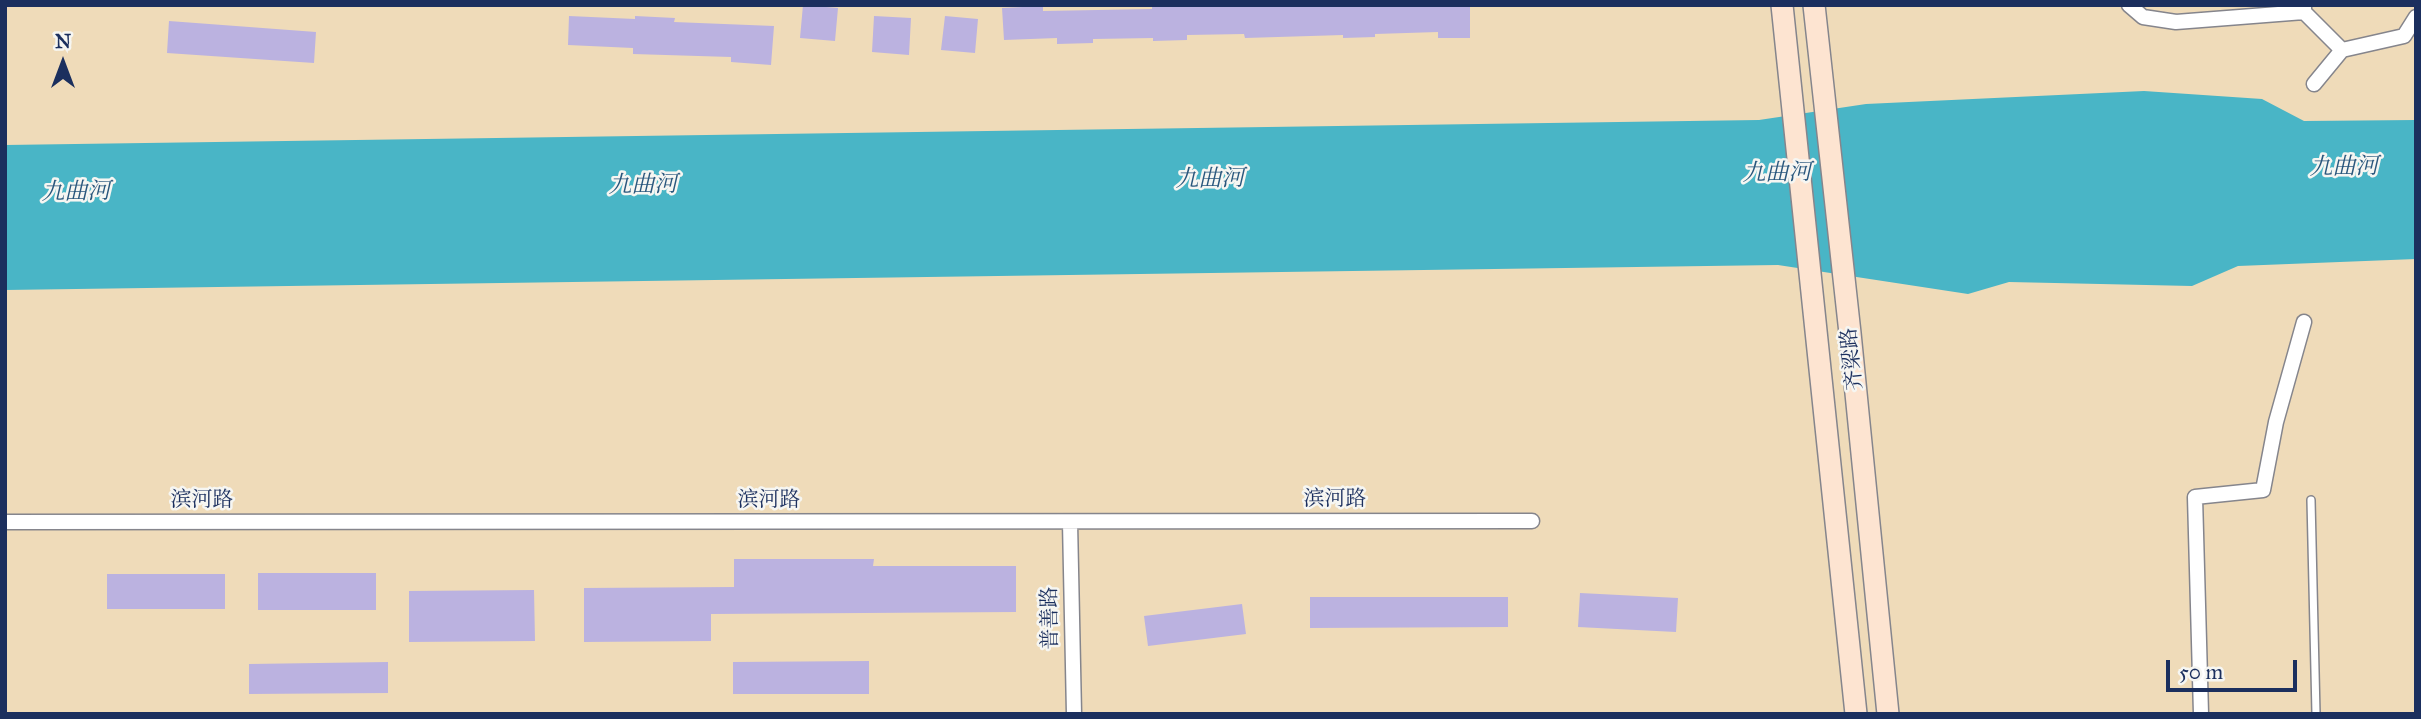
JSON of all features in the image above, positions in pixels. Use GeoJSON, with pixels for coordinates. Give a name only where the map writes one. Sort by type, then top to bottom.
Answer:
{"type":"FeatureCollection","features":[{"type":"Feature","properties":{"kind":"main road","name":"齐梁路"},"geometry":{"type":"LineString","coordinates":[[1782,5],[1856,714]]}},
{"type":"Feature","properties":{"kind":"main road","name":"齐梁路"},"geometry":{"type":"LineString","coordinates":[[1814,5],[1888,714]]}},
{"type":"Feature","properties":{"kind":"street"},"geometry":{"type":"LineString","coordinates":[[2129,5],[2143,17],[2176,22],[2304,9],[2342,50]]}},
{"type":"Feature","properties":{"kind":"street"},"geometry":{"type":"LineString","coordinates":[[2314,84],[2342,50],[2404,36],[2416,17]]}},
{"type":"Feature","properties":{"kind":"street"},"geometry":{"type":"LineString","coordinates":[[2201,714],[2195,497],[2263,490],[2276,422],[2304,322]]}},
{"type":"Feature","properties":{"kind":"street","name":"滨河路"},"geometry":{"type":"LineString","coordinates":[[5,522],[1532,521]]}},
{"type":"Feature","properties":{"kind":"street","name":"普善路"},"geometry":{"type":"LineString","coordinates":[[1070,522],[1074,714]]}},
{"type":"Feature","properties":{"kind":"lane"},"geometry":{"type":"LineString","coordinates":[[2311,500],[2316,714]]}},
{"type":"Feature","properties":{"kind":"water","name":"九曲河"},"geometry":{"type":"Polygon","coordinates":[[[2144,91],[2262,99],[2304,121],[2416,120],[2416,259],[2238,266],[2192,286],[2009,282],[1968,294],[1778,265],[5,290],[5,145],[1759,120],[1866,104],[2144,91]]]}},
{"type":"Feature","properties":{"kind":"building"},"geometry":{"type":"Polygon","coordinates":[[[803,5],[838,8],[835,41],[800,38],[803,5]]]}},
{"type":"Feature","properties":{"kind":"building"},"geometry":{"type":"Polygon","coordinates":[[[1470,5],[1470,38],[1438,38],[1438,32],[1343,38],[1343,35],[1245,38],[1244,34],[1187,35],[1187,40],[1093,39],[1093,43],[1057,44],[1057,38],[1004,40],[1002,8],[1043,6],[1043,11],[1152,9],[1152,6],[1470,5]]]}},
{"type":"Feature","properties":{"kind":"building"},"geometry":{"type":"Polygon","coordinates":[[[569,16],[635,19],[635,16],[675,18],[674,22],[774,26],[771,65],[731,62],[731,57],[633,54],[633,48],[568,45],[569,16]]]}},
{"type":"Feature","properties":{"kind":"building"},"geometry":{"type":"Polygon","coordinates":[[[874,16],[911,18],[909,55],[872,52],[874,16]]]}},
{"type":"Feature","properties":{"kind":"building"},"geometry":{"type":"Polygon","coordinates":[[[945,16],[978,19],[975,53],[941,50],[945,16]]]}},
{"type":"Feature","properties":{"kind":"building"},"geometry":{"type":"Polygon","coordinates":[[[169,21],[316,32],[314,63],[167,53],[169,21]]]}},
{"type":"Feature","properties":{"kind":"building"},"geometry":{"type":"Polygon","coordinates":[[[734,559],[874,559],[873,566],[1016,566],[1016,612],[711,614],[711,641],[584,642],[584,588],[734,587],[734,559]]]}},
{"type":"Feature","properties":{"kind":"building"},"geometry":{"type":"Polygon","coordinates":[[[258,573],[376,573],[376,610],[258,610],[258,573]]]}},
{"type":"Feature","properties":{"kind":"building"},"geometry":{"type":"Polygon","coordinates":[[[107,574],[225,574],[225,609],[107,609],[107,574]]]}},
{"type":"Feature","properties":{"kind":"building"},"geometry":{"type":"Polygon","coordinates":[[[534,590],[535,641],[409,642],[409,591],[534,590]]]}},
{"type":"Feature","properties":{"kind":"building"},"geometry":{"type":"Polygon","coordinates":[[[1580,593],[1678,598],[1676,632],[1578,627],[1580,593]]]}},
{"type":"Feature","properties":{"kind":"building"},"geometry":{"type":"Polygon","coordinates":[[[1310,597],[1508,597],[1508,627],[1310,628],[1310,597]]]}},
{"type":"Feature","properties":{"kind":"building"},"geometry":{"type":"Polygon","coordinates":[[[1242,604],[1246,634],[1148,646],[1144,616],[1242,604]]]}},
{"type":"Feature","properties":{"kind":"building"},"geometry":{"type":"Polygon","coordinates":[[[869,661],[869,694],[733,694],[733,662],[869,661]]]}},
{"type":"Feature","properties":{"kind":"building"},"geometry":{"type":"Polygon","coordinates":[[[388,662],[388,693],[249,694],[249,664],[388,662]]]}}]}
